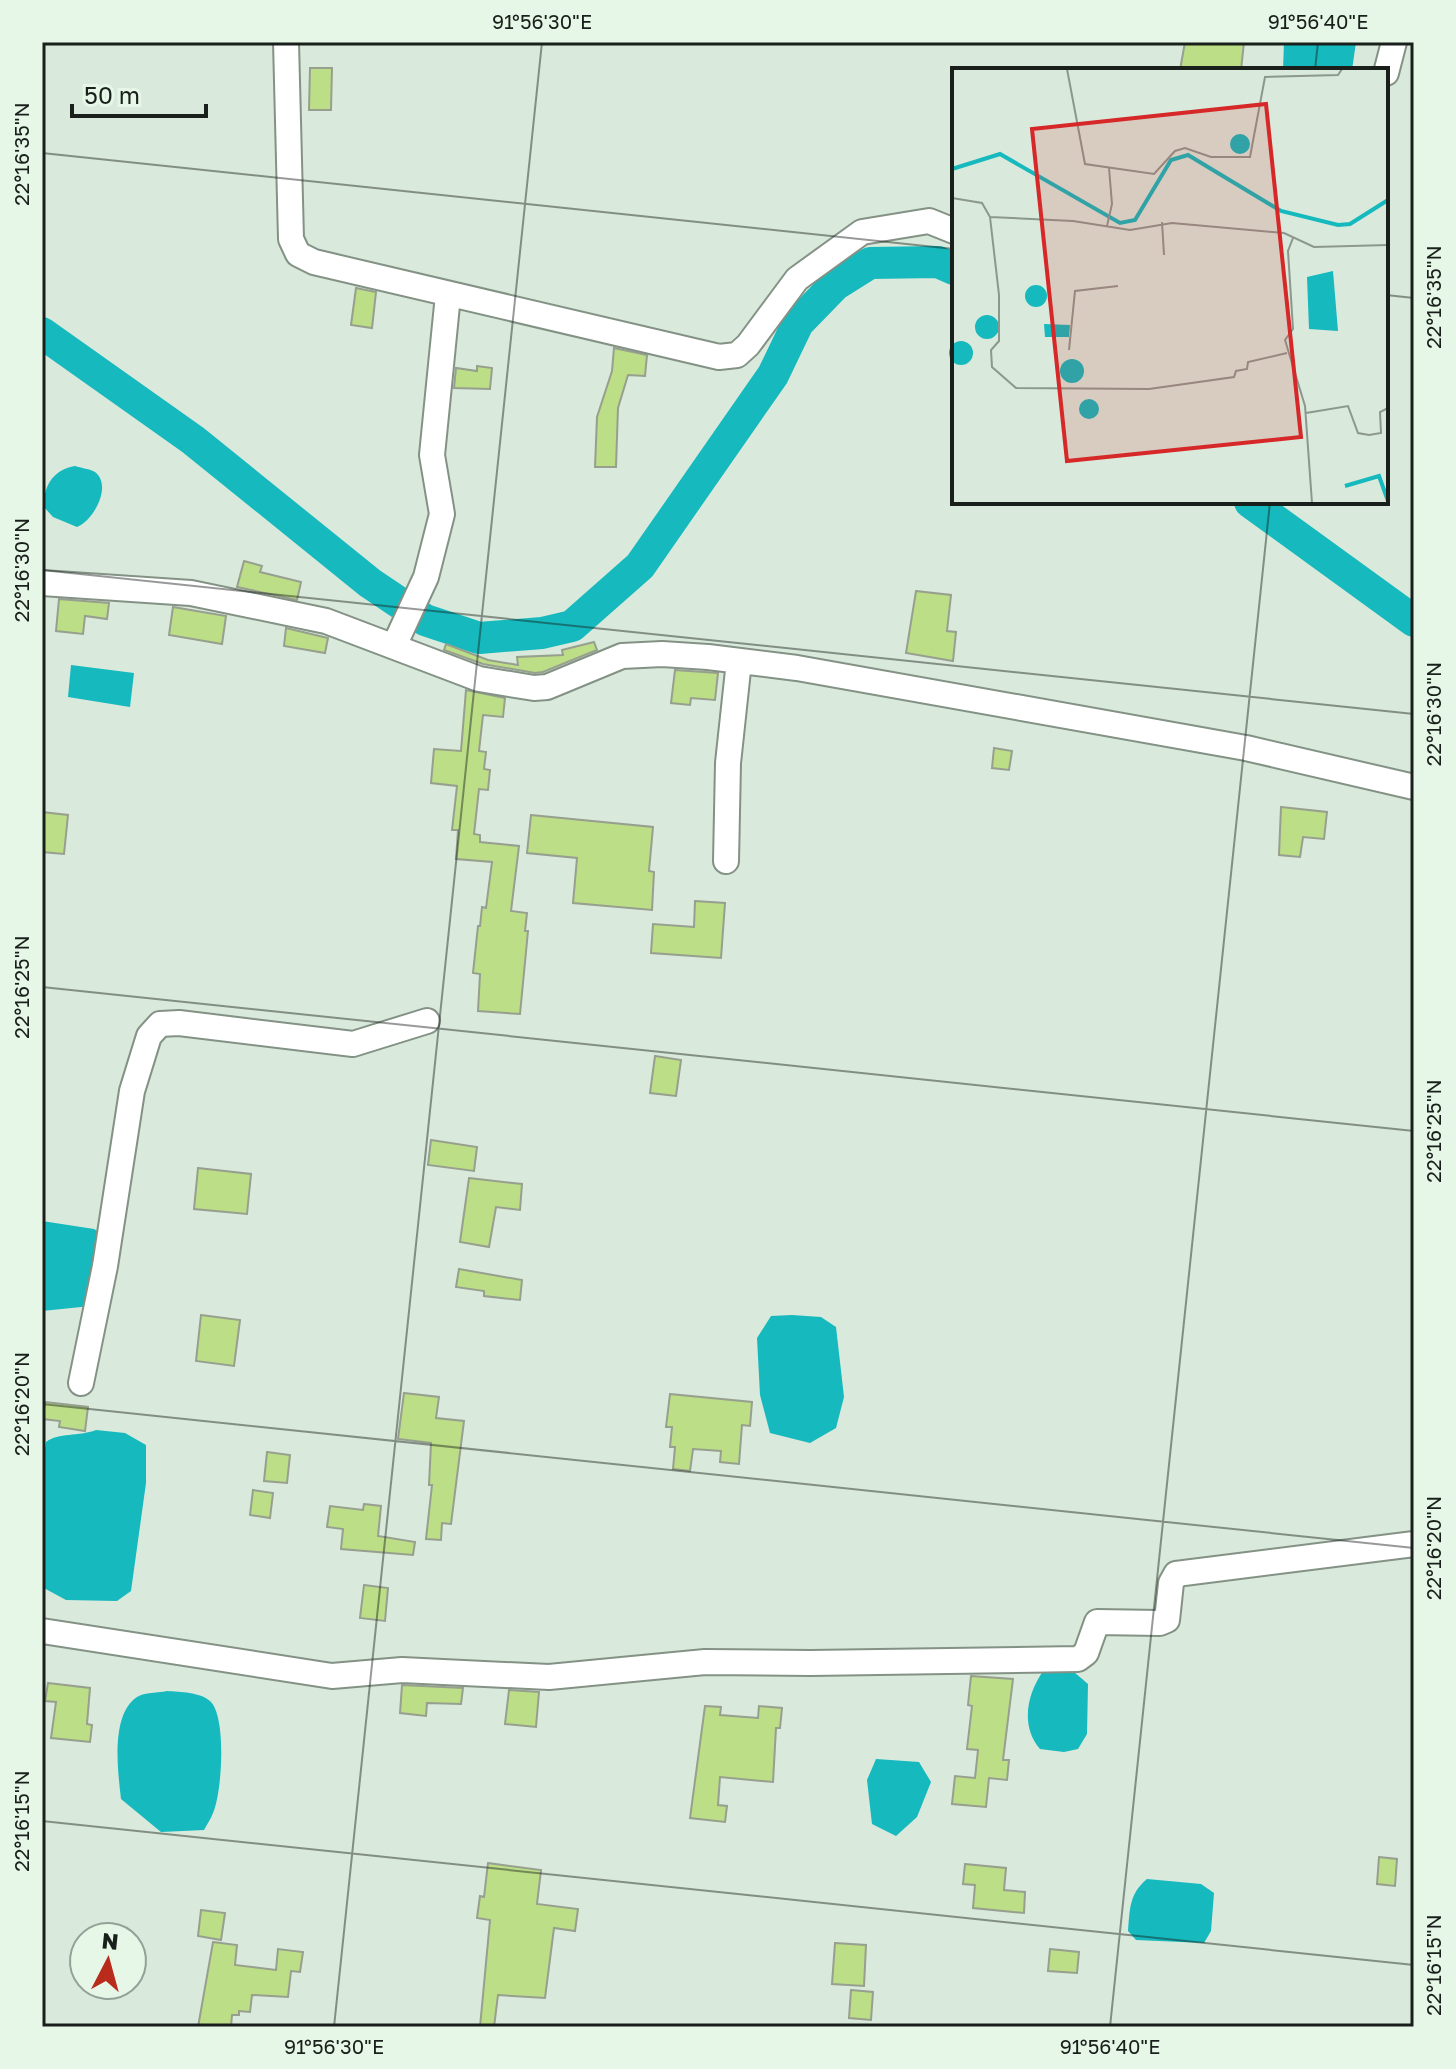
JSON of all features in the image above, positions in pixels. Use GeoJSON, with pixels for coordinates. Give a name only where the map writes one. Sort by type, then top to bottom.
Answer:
{"type":"FeatureCollection","features":[{"type":"Feature","properties":{"kind":"street"},"geometry":{"type":"LineString","coordinates":[[286,42],[291,239],[298,254],[314,262],[719,357],[737,355],[748,345],[797,279],[862,232],[929,221],[952,230]]}},
{"type":"Feature","properties":{"kind":"street"},"geometry":{"type":"LineString","coordinates":[[1387,68],[1394,42]]}},
{"type":"Feature","properties":{"kind":"street"},"geometry":{"type":"LineString","coordinates":[[396,642],[426,577],[442,514],[432,455],[448,295]]}},
{"type":"Feature","properties":{"kind":"street"},"geometry":{"type":"LineString","coordinates":[[42,583],[191,593],[326,621],[396,642],[479,679],[534,688],[547,687],[622,656],[662,654],[739,661],[797,668],[1246,748],[1414,787]]}},
{"type":"Feature","properties":{"kind":"street"},"geometry":{"type":"LineString","coordinates":[[726,861],[728,763],[739,661]]}},
{"type":"Feature","properties":{"kind":"street"},"geometry":{"type":"LineString","coordinates":[[81,1383],[105,1266],[132,1091],[149,1036],[160,1024],[179,1023],[353,1044],[427,1021]]}},
{"type":"Feature","properties":{"kind":"street"},"geometry":{"type":"LineString","coordinates":[[42,1631],[332,1676],[402,1670],[549,1677],[705,1662],[1078,1659],[1086,1653],[1097,1622],[1160,1623],[1167,1620],[1171,1583],[1176,1574],[1414,1544]]}},
{"type":"Feature","properties":{"kind":"water"},"geometry":{"type":"Polygon","coordinates":[[[1284,42],[1356,42],[1352,68],[1283,68],[1284,42]]]}},
{"type":"Feature","properties":{"kind":"water"},"geometry":{"type":"Polygon","coordinates":[[[75,466],[95,472],[102,486],[94,511],[77,527],[53,517],[44,507],[45,492],[51,480],[61,471],[75,466]]]}},
{"type":"Feature","properties":{"kind":"water"},"geometry":{"type":"Polygon","coordinates":[[[71,665],[134,673],[130,707],[68,697],[71,665]]]}},
{"type":"Feature","properties":{"kind":"water"},"geometry":{"type":"Polygon","coordinates":[[[42,1221],[94,1229],[102,1234],[91,1306],[42,1311],[42,1221]]]}},
{"type":"Feature","properties":{"kind":"water"},"geometry":{"type":"Polygon","coordinates":[[[771,1316],[821,1317],[836,1327],[844,1397],[836,1428],[810,1443],[770,1433],[760,1395],[757,1338],[771,1316]]]}},
{"type":"Feature","properties":{"kind":"water"},"geometry":{"type":"Polygon","coordinates":[[[96,1430],[125,1433],[146,1445],[146,1483],[131,1591],[117,1601],[66,1600],[42,1587],[42,1469],[46,1442],[96,1430]]]}},
{"type":"Feature","properties":{"kind":"water"},"geometry":{"type":"Polygon","coordinates":[[[1044,1670],[1074,1672],[1088,1684],[1087,1734],[1078,1749],[1064,1752],[1040,1749],[1034,1740],[1028,1710],[1033,1689],[1044,1670]]]}},
{"type":"Feature","properties":{"kind":"water"},"geometry":{"type":"Polygon","coordinates":[[[167,1691],[206,1698],[215,1709],[219,1722],[219,1789],[213,1813],[204,1830],[161,1832],[121,1799],[119,1730],[128,1705],[147,1693],[167,1691]]]}},
{"type":"Feature","properties":{"kind":"water"},"geometry":{"type":"Polygon","coordinates":[[[876,1759],[919,1762],[931,1782],[917,1817],[896,1836],[872,1824],[867,1780],[876,1759]]]}},
{"type":"Feature","properties":{"kind":"water"},"geometry":{"type":"Polygon","coordinates":[[[1147,1879],[1201,1884],[1214,1893],[1211,1931],[1204,1943],[1136,1940],[1128,1931],[1130,1909],[1137,1890],[1147,1879]]]}},
{"type":"Feature","properties":{"kind":"building"},"geometry":{"type":"Polygon","coordinates":[[[1185,42],[1244,42],[1241,68],[1180,68],[1185,42]]]}},
{"type":"Feature","properties":{"kind":"building"},"geometry":{"type":"Polygon","coordinates":[[[310,68],[332,68],[331,110],[309,110],[310,68]]]}},
{"type":"Feature","properties":{"kind":"building"},"geometry":{"type":"Polygon","coordinates":[[[356,288],[376,292],[372,328],[351,325],[356,288]]]}},
{"type":"Feature","properties":{"kind":"building"},"geometry":{"type":"Polygon","coordinates":[[[614,348],[647,355],[645,376],[628,375],[618,408],[616,467],[595,467],[597,417],[612,371],[614,348]]]}},
{"type":"Feature","properties":{"kind":"building"},"geometry":{"type":"Polygon","coordinates":[[[477,366],[492,368],[490,389],[454,388],[456,368],[477,371],[477,366]]]}},
{"type":"Feature","properties":{"kind":"building"},"geometry":{"type":"Polygon","coordinates":[[[244,561],[262,566],[260,572],[301,582],[297,600],[237,587],[244,561]]]}},
{"type":"Feature","properties":{"kind":"building"},"geometry":{"type":"Polygon","coordinates":[[[916,591],[951,595],[947,631],[956,632],[953,661],[906,653],[916,591]]]}},
{"type":"Feature","properties":{"kind":"building"},"geometry":{"type":"Polygon","coordinates":[[[59,599],[109,603],[107,619],[85,616],[83,634],[56,631],[59,599]]]}},
{"type":"Feature","properties":{"kind":"building"},"geometry":{"type":"Polygon","coordinates":[[[173,607],[226,616],[222,644],[169,635],[173,607]]]}},
{"type":"Feature","properties":{"kind":"building"},"geometry":{"type":"Polygon","coordinates":[[[286,628],[328,638],[325,653],[284,646],[286,628]]]}},
{"type":"Feature","properties":{"kind":"building"},"geometry":{"type":"Polygon","coordinates":[[[594,642],[597,650],[535,673],[483,664],[444,650],[446,644],[488,660],[518,665],[517,657],[563,655],[562,650],[594,642]]]}},
{"type":"Feature","properties":{"kind":"building"},"geometry":{"type":"Polygon","coordinates":[[[675,670],[718,673],[715,700],[691,698],[690,705],[671,703],[675,670]]]}},
{"type":"Feature","properties":{"kind":"building"},"geometry":{"type":"Polygon","coordinates":[[[466,690],[505,698],[503,717],[483,715],[479,751],[486,752],[484,769],[490,770],[488,790],[479,789],[474,834],[480,835],[480,842],[519,846],[511,911],[527,913],[525,931],[528,931],[520,1014],[478,1011],[480,974],[473,973],[478,926],[482,907],[486,908],[492,862],[456,859],[458,830],[452,830],[457,786],[431,783],[434,749],[461,751],[466,690]]]}},
{"type":"Feature","properties":{"kind":"building"},"geometry":{"type":"Polygon","coordinates":[[[994,748],[1012,751],[1009,770],[992,768],[994,748]]]}},
{"type":"Feature","properties":{"kind":"building"},"geometry":{"type":"Polygon","coordinates":[[[1281,807],[1327,812],[1324,839],[1303,837],[1300,857],[1279,855],[1281,807]]]}},
{"type":"Feature","properties":{"kind":"building"},"geometry":{"type":"Polygon","coordinates":[[[42,812],[68,815],[64,854],[42,852],[42,812]]]}},
{"type":"Feature","properties":{"kind":"building"},"geometry":{"type":"Polygon","coordinates":[[[531,815],[653,827],[649,871],[654,872],[652,910],[573,903],[577,858],[527,853],[531,815]]]}},
{"type":"Feature","properties":{"kind":"building"},"geometry":{"type":"Polygon","coordinates":[[[695,901],[725,903],[721,958],[651,953],[653,924],[694,927],[695,901]]]}},
{"type":"Feature","properties":{"kind":"building"},"geometry":{"type":"Polygon","coordinates":[[[655,1056],[681,1060],[676,1096],[650,1093],[655,1056]]]}},
{"type":"Feature","properties":{"kind":"building"},"geometry":{"type":"Polygon","coordinates":[[[431,1140],[477,1147],[474,1171],[428,1165],[431,1140]]]}},
{"type":"Feature","properties":{"kind":"building"},"geometry":{"type":"Polygon","coordinates":[[[198,1168],[251,1174],[247,1214],[194,1209],[198,1168]]]}},
{"type":"Feature","properties":{"kind":"building"},"geometry":{"type":"Polygon","coordinates":[[[469,1178],[522,1184],[520,1210],[496,1207],[489,1247],[460,1242],[469,1178]]]}},
{"type":"Feature","properties":{"kind":"building"},"geometry":{"type":"Polygon","coordinates":[[[459,1269],[522,1280],[520,1300],[484,1296],[484,1291],[456,1287],[459,1269]]]}},
{"type":"Feature","properties":{"kind":"building"},"geometry":{"type":"Polygon","coordinates":[[[201,1315],[240,1320],[234,1366],[196,1361],[201,1315]]]}},
{"type":"Feature","properties":{"kind":"building"},"geometry":{"type":"Polygon","coordinates":[[[404,1393],[439,1397],[436,1418],[464,1421],[451,1524],[442,1523],[441,1540],[426,1539],[432,1485],[429,1485],[431,1443],[398,1439],[404,1393]]]}},
{"type":"Feature","properties":{"kind":"building"},"geometry":{"type":"Polygon","coordinates":[[[670,1394],[752,1402],[750,1426],[742,1425],[739,1464],[720,1462],[721,1451],[693,1449],[690,1471],[673,1469],[675,1447],[670,1447],[672,1427],[666,1427],[670,1394]]]}},
{"type":"Feature","properties":{"kind":"building"},"geometry":{"type":"Polygon","coordinates":[[[45,1402],[88,1407],[85,1431],[59,1427],[60,1421],[43,1419],[45,1402]]]}},
{"type":"Feature","properties":{"kind":"building"},"geometry":{"type":"Polygon","coordinates":[[[267,1452],[290,1455],[287,1483],[264,1481],[267,1452]]]}},
{"type":"Feature","properties":{"kind":"building"},"geometry":{"type":"Polygon","coordinates":[[[253,1490],[273,1493],[270,1518],[250,1515],[253,1490]]]}},
{"type":"Feature","properties":{"kind":"building"},"geometry":{"type":"Polygon","coordinates":[[[364,1504],[381,1506],[378,1536],[415,1542],[413,1555],[341,1549],[343,1529],[327,1527],[330,1506],[363,1510],[364,1504]]]}},
{"type":"Feature","properties":{"kind":"building"},"geometry":{"type":"Polygon","coordinates":[[[364,1585],[388,1588],[385,1621],[360,1618],[364,1585]]]}},
{"type":"Feature","properties":{"kind":"building"},"geometry":{"type":"Polygon","coordinates":[[[971,1676],[1013,1679],[1003,1760],[1009,1760],[1007,1780],[989,1778],[986,1807],[952,1804],[955,1776],[975,1778],[978,1750],[967,1749],[972,1706],[968,1705],[971,1676]]]}},
{"type":"Feature","properties":{"kind":"building"},"geometry":{"type":"Polygon","coordinates":[[[48,1683],[90,1688],[87,1724],[92,1725],[90,1742],[51,1738],[56,1702],[45,1701],[48,1683]]]}},
{"type":"Feature","properties":{"kind":"building"},"geometry":{"type":"Polygon","coordinates":[[[402,1685],[463,1688],[461,1704],[427,1703],[426,1716],[400,1713],[402,1685]]]}},
{"type":"Feature","properties":{"kind":"building"},"geometry":{"type":"Polygon","coordinates":[[[509,1690],[539,1692],[536,1727],[505,1724],[509,1690]]]}},
{"type":"Feature","properties":{"kind":"building"},"geometry":{"type":"Polygon","coordinates":[[[705,1706],[721,1707],[720,1715],[758,1718],[759,1706],[782,1708],[780,1728],[776,1728],[773,1782],[720,1777],[718,1805],[727,1806],[725,1822],[690,1818],[705,1706]]]}},
{"type":"Feature","properties":{"kind":"building"},"geometry":{"type":"Polygon","coordinates":[[[1379,1857],[1397,1859],[1395,1886],[1377,1884],[1379,1857]]]}},
{"type":"Feature","properties":{"kind":"building"},"geometry":{"type":"Polygon","coordinates":[[[488,1863],[541,1870],[537,1904],[578,1909],[575,1931],[554,1928],[545,1998],[498,1995],[494,2027],[480,2027],[490,1920],[477,1918],[480,1896],[484,1897],[488,1863]]]}},
{"type":"Feature","properties":{"kind":"building"},"geometry":{"type":"Polygon","coordinates":[[[965,1864],[1006,1868],[1004,1890],[1025,1892],[1024,1913],[973,1908],[975,1885],[963,1884],[965,1864]]]}},
{"type":"Feature","properties":{"kind":"building"},"geometry":{"type":"Polygon","coordinates":[[[201,1910],[225,1913],[221,1940],[198,1936],[201,1910]]]}},
{"type":"Feature","properties":{"kind":"building"},"geometry":{"type":"Polygon","coordinates":[[[213,1942],[237,1945],[235,1965],[276,1970],[278,1949],[303,1952],[300,1972],[291,1971],[288,1997],[252,1995],[250,2012],[239,2011],[239,2015],[232,2015],[231,2027],[198,2027],[213,1942]]]}},
{"type":"Feature","properties":{"kind":"building"},"geometry":{"type":"Polygon","coordinates":[[[835,1943],[866,1945],[864,1986],[832,1984],[835,1943]]]}},
{"type":"Feature","properties":{"kind":"building"},"geometry":{"type":"Polygon","coordinates":[[[1050,1949],[1079,1952],[1077,1973],[1048,1971],[1050,1949]]]}},
{"type":"Feature","properties":{"kind":"building"},"geometry":{"type":"Polygon","coordinates":[[[851,1990],[873,1992],[871,2020],[849,2018],[851,1990]]]}},
{"type":"Feature","properties":{"kind":"waterway"},"geometry":{"type":"LineString","coordinates":[[42,333],[193,440],[370,583],[425,620],[479,638],[542,633],[572,626],[640,566],[773,375],[798,323],[835,285],[870,263],[938,262],[952,268]]}},
{"type":"Feature","properties":{"kind":"waterway"},"geometry":{"type":"LineString","coordinates":[[1253,504],[1414,621]]}}]}
